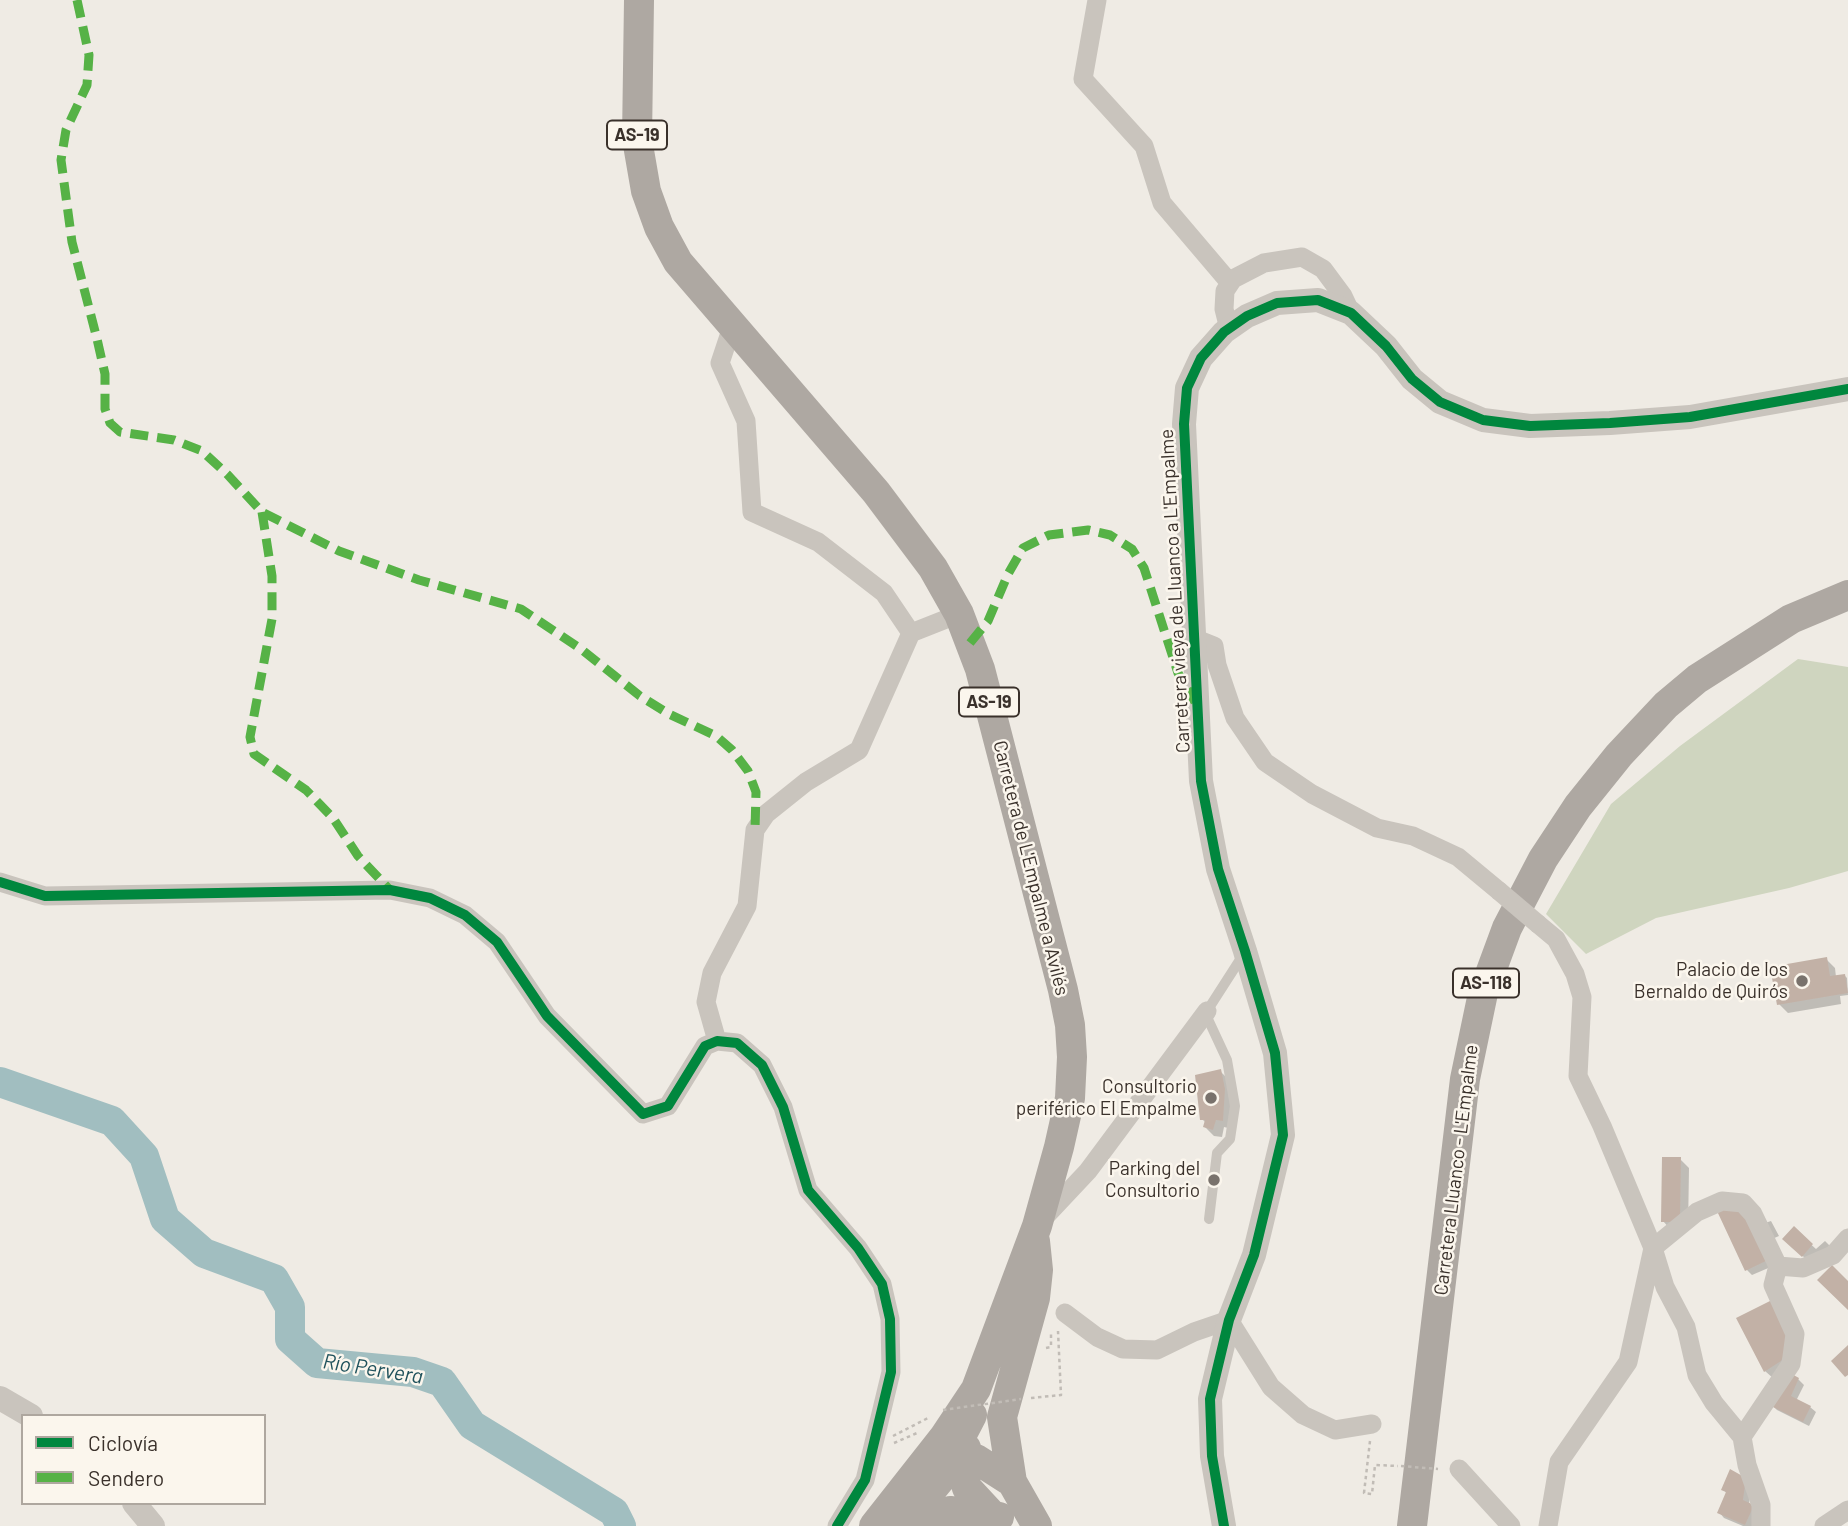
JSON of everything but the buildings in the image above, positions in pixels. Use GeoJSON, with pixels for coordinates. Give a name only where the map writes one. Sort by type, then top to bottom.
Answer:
{"type":"FeatureCollection","features":[{"type":"Feature","properties":{"kind":"main road","name":"Carretera de L'Empalme a Avilés"},"geometry":{"type":"LineString","coordinates":[[639,0],[637,139],[646,191],[659,227],[678,262],[876,492],[933,568],[959,614],[981,669],[1070,1025],[1070,1098],[1035,1229],[976,1389],[944,1437],[874,1526]]}},
{"type":"Feature","properties":{"kind":"main road","name":"Carretera Lluanco - L'Empalme"},"geometry":{"type":"LineString","coordinates":[[1412,1526],[1465,1079],[1483,993],[1507,928],[1543,859],[1578,806],[1619,755],[1666,705],[1697,679],[1791,619],[1848,595]]}},
{"type":"Feature","properties":{"kind":"main road"},"geometry":{"type":"LineString","coordinates":[[1035,1229],[1038,1270],[1035,1298],[1002,1417],[1013,1482],[1037,1526]]}},
{"type":"Feature","properties":{"kind":"main road"},"geometry":{"type":"LineString","coordinates":[[992,1515],[967,1488],[958,1442],[997,1370],[1020,1301],[1017,1276]]}},
{"type":"Feature","properties":{"kind":"main road"},"geometry":{"type":"LineString","coordinates":[[902,1526],[959,1458],[984,1423],[1019,1356]]}},
{"type":"Feature","properties":{"kind":"main road"},"geometry":{"type":"LineString","coordinates":[[884,1526],[938,1468],[959,1458],[976,1459],[1013,1482]]}},
{"type":"Feature","properties":{"kind":"main road"},"geometry":{"type":"LineString","coordinates":[[916,1526],[950,1511],[992,1515],[1024,1526]]}},
{"type":"Feature","properties":{"kind":"street"},"geometry":{"type":"LineString","coordinates":[[1097,0],[1083,79],[1144,146],[1161,203],[1230,284]]}},
{"type":"Feature","properties":{"kind":"street"},"geometry":{"type":"LineString","coordinates":[[1229,329],[1224,309],[1225,291],[1233,279],[1264,263],[1302,257],[1323,269],[1343,296],[1351,313]]}},
{"type":"Feature","properties":{"kind":"street","name":"Carretera vieya de Lluanco a L'Empalme"},"geometry":{"type":"LineString","coordinates":[[1225,1522],[1212,1456],[1210,1399],[1229,1320],[1254,1255],[1283,1135],[1275,1053],[1218,869],[1201,780],[1184,424],[1187,388],[1200,358],[1229,329],[1247,316],[1277,303],[1318,300],[1351,313],[1386,346],[1412,379],[1440,402],[1483,420],[1530,426],[1690,417],[1848,389]]}},
{"type":"Feature","properties":{"kind":"street"},"geometry":{"type":"LineString","coordinates":[[732,327],[720,363],[746,421],[752,512],[817,542],[884,593],[911,633]]}},
{"type":"Feature","properties":{"kind":"street"},"geometry":{"type":"LineString","coordinates":[[717,1041],[706,1002],[712,973],[747,906],[755,830],[766,814],[806,782],[859,750],[911,633],[959,614]]}},
{"type":"Feature","properties":{"kind":"street"},"geometry":{"type":"LineString","coordinates":[[1194,638],[1214,646],[1217,665],[1235,718],[1265,762],[1312,794],[1377,828],[1413,836],[1458,857],[1556,939],[1575,974],[1581,997],[1578,1076],[1653,1248],[1665,1287],[1686,1326],[1697,1375],[1714,1403],[1742,1437],[1747,1465],[1761,1505],[1760,1526]]}},
{"type":"Feature","properties":{"kind":"street"},"geometry":{"type":"LineString","coordinates":[[0,882],[45,896],[390,890],[430,898],[465,915],[497,942],[547,1016],[643,1114],[668,1107],[705,1046],[717,1041],[737,1043],[762,1065],[783,1107],[808,1190],[858,1248],[882,1284],[890,1319],[891,1372],[865,1480],[837,1526]]}},
{"type":"Feature","properties":{"kind":"street"},"geometry":{"type":"LineString","coordinates":[[1035,1229],[1088,1171],[1207,1011]]}},
{"type":"Feature","properties":{"kind":"street"},"geometry":{"type":"LineString","coordinates":[[1548,1526],[1559,1462],[1629,1362],[1653,1248],[1697,1212],[1722,1201],[1743,1203],[1753,1214],[1778,1265],[1773,1285],[1795,1334],[1791,1364],[1742,1437]]}},
{"type":"Feature","properties":{"kind":"street"},"geometry":{"type":"LineString","coordinates":[[1778,1265],[1803,1268],[1833,1255],[1848,1238]]}},
{"type":"Feature","properties":{"kind":"street"},"geometry":{"type":"LineString","coordinates":[[1065,1313],[1097,1337],[1123,1349],[1157,1350],[1194,1332],[1229,1320],[1271,1387],[1303,1415],[1335,1430],[1372,1424]]}},
{"type":"Feature","properties":{"kind":"street"},"geometry":{"type":"LineString","coordinates":[[0,1398],[28,1414]]}},
{"type":"Feature","properties":{"kind":"street"},"geometry":{"type":"LineString","coordinates":[[1459,1469],[1511,1526]]}},
{"type":"Feature","properties":{"kind":"street"},"geometry":{"type":"LineString","coordinates":[[136,1505],[153,1526]]}},
{"type":"Feature","properties":{"kind":"street"},"geometry":{"type":"LineString","coordinates":[[1824,1526],[1848,1510]]}},
{"type":"Feature","properties":{"kind":"lane"},"geometry":{"type":"LineString","coordinates":[[1209,1220],[1217,1153],[1230,1139],[1236,1106],[1227,1060],[1207,1017],[1207,1011],[1245,951]]}},
{"type":"Feature","properties":{"kind":"path"},"geometry":{"type":"LineString","coordinates":[[943,1410],[1021,1399]]}},
{"type":"Feature","properties":{"kind":"path"},"geometry":{"type":"LineString","coordinates":[[891,1438],[932,1415]]}},
{"type":"Feature","properties":{"kind":"path"},"geometry":{"type":"LineString","coordinates":[[1372,1424],[1364,1493],[1372,1494],[1374,1465],[1438,1469]]}},
{"type":"Feature","properties":{"kind":"green space"},"geometry":{"type":"Polygon","coordinates":[[[1798,659],[1848,667],[1848,871],[1789,888],[1656,918],[1586,954],[1546,914],[1611,804],[1680,746],[1798,659]]]}},
{"type":"Feature","properties":{"kind":"waterway","name":"Río Pervera"},"geometry":{"type":"LineString","coordinates":[[0,1082],[112,1121],[144,1156],[165,1219],[204,1253],[274,1279],[290,1307],[290,1339],[317,1363],[413,1372],[442,1382],[472,1425],[614,1512],[621,1526]]}},
{"type":"Feature","properties":{"kind":"marked path"},"geometry":{"type":"LineString","coordinates":[[77,0],[89,55],[87,85],[66,130],[61,160],[72,242],[105,374],[105,409],[110,423],[120,432],[174,440],[202,451],[262,512],[339,551],[419,580],[521,609],[581,649],[640,696],[669,714],[716,736],[732,750],[748,771],[756,792],[755,830]]}},
{"type":"Feature","properties":{"kind":"marked path"},"geometry":{"type":"LineString","coordinates":[[262,512],[272,576],[272,619],[250,737],[254,754],[306,790],[333,818],[358,856],[390,890]]}},
{"type":"Feature","properties":{"kind":"marked path"},"geometry":{"type":"LineString","coordinates":[[970,643],[988,621],[1008,574],[1023,548],[1049,535],[1088,530],[1110,535],[1132,549],[1144,568],[1178,673],[1195,702]]}},
{"type":"Feature","properties":{"kind":"cycle path"},"geometry":{"type":"LineString","coordinates":[[1224,1526],[1212,1456],[1210,1399],[1229,1320],[1254,1255],[1283,1135],[1275,1053],[1218,869],[1201,781],[1184,424],[1187,388],[1201,358],[1224,332],[1247,316],[1277,303],[1318,300],[1351,313],[1386,346],[1412,379],[1440,402],[1483,420],[1530,426],[1690,417],[1848,389]]}},
{"type":"Feature","properties":{"kind":"cycle path"},"geometry":{"type":"LineString","coordinates":[[0,882],[45,896],[390,890],[430,898],[465,915],[497,942],[547,1016],[643,1114],[668,1106],[705,1046],[717,1041],[737,1043],[762,1065],[783,1107],[808,1190],[858,1248],[882,1284],[890,1319],[891,1372],[865,1480],[837,1526]]}},
{"type":"Feature","properties":{"kind":"place","name":"Palacio de los Bernaldo de Quirós"},"geometry":{"type":"Point","coordinates":[1802,981]}},
{"type":"Feature","properties":{"kind":"place","name":"Consultorio periférico El Empalme"},"geometry":{"type":"Point","coordinates":[1211,1098]}},
{"type":"Feature","properties":{"kind":"place","name":"Parking del Consultorio"},"geometry":{"type":"Point","coordinates":[1214,1180]}}]}
